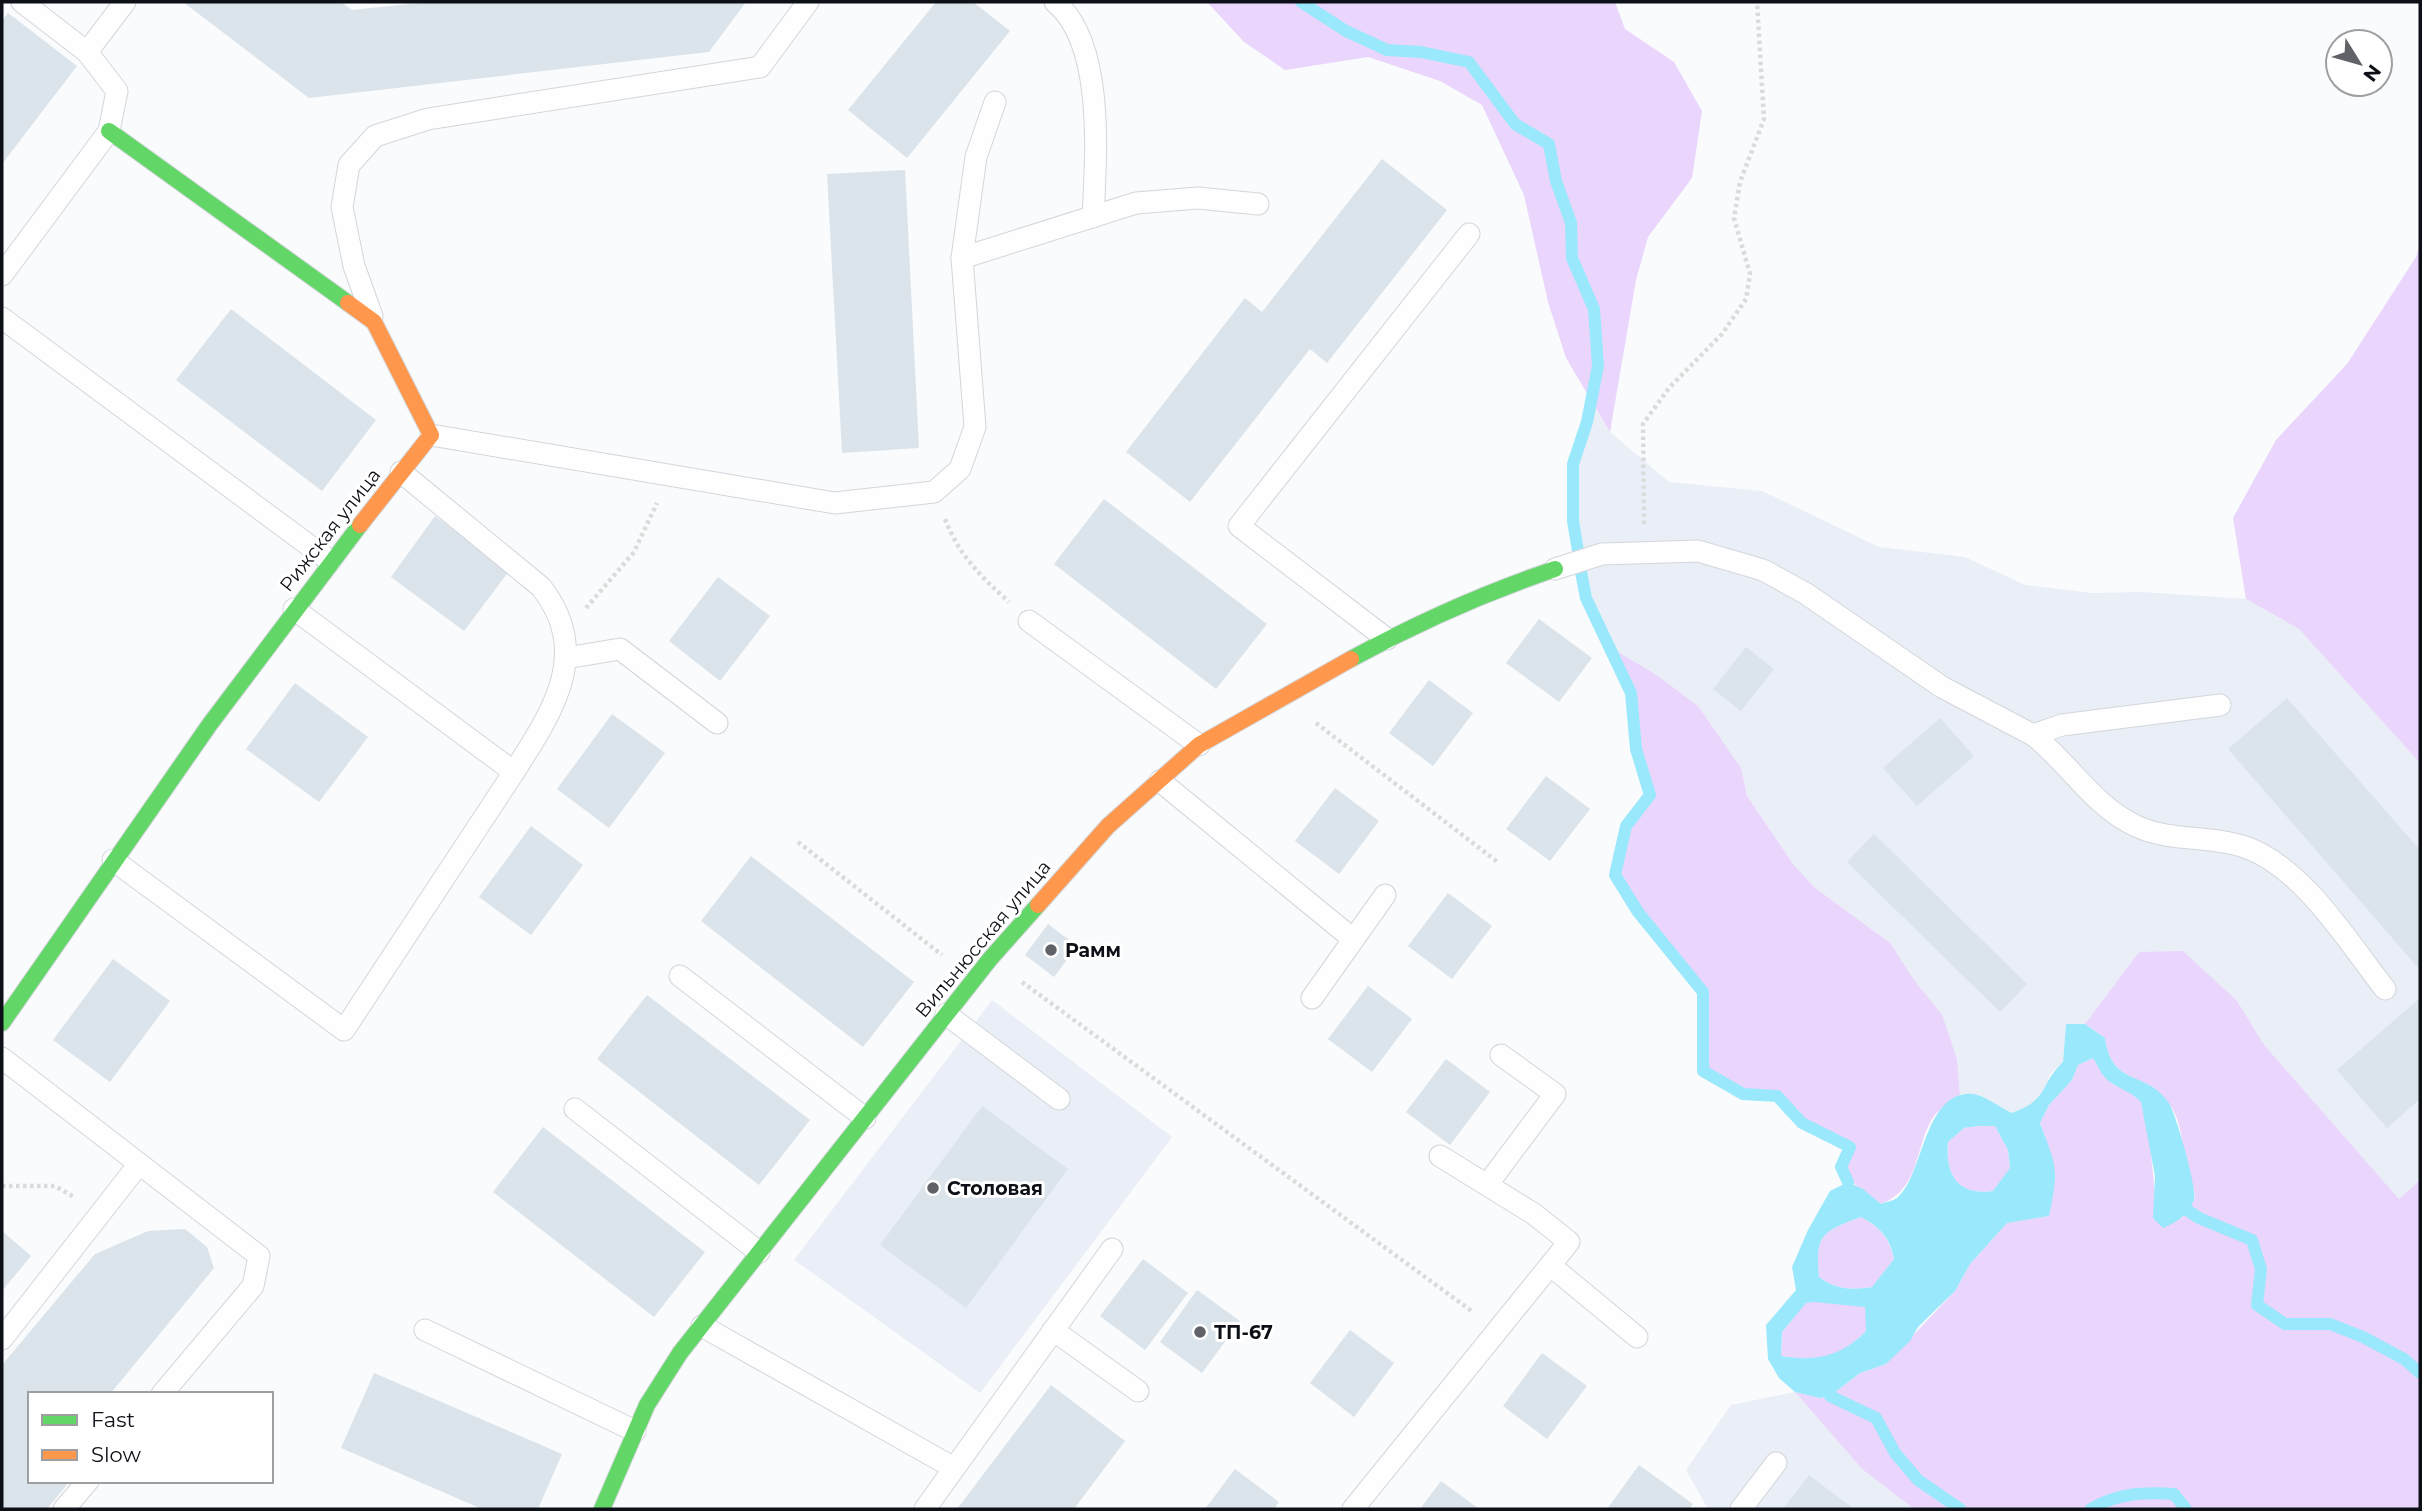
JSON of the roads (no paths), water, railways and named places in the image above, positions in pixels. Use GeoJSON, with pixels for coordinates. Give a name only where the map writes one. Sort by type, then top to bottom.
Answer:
{"type":"FeatureCollection","features":[{"type":"Feature","properties":{"kind":"street"},"geometry":{"type":"LineString","coordinates":[[108,131],[374,321],[431,435]]}},
{"type":"Feature","properties":{"kind":"street","name":"Рижская улица"},"geometry":{"type":"LineString","coordinates":[[2,1023],[113,860],[294,609],[431,435]]}},
{"type":"Feature","properties":{"kind":"street","name":"Вильнюсская улица"},"geometry":{"type":"LineString","coordinates":[[603,1509],[647,1405],[702,1326],[990,959],[1108,826],[1199,745],[1282,697],[1387,639],[1495,589],[1555,569]]}},
{"type":"Feature","properties":{"kind":"lane"},"geometry":{"type":"LineString","coordinates":[[2,275],[108,131],[117,91],[87,52],[22,2]]}},
{"type":"Feature","properties":{"kind":"lane"},"geometry":{"type":"LineString","coordinates":[[87,52],[125,2]]}},
{"type":"Feature","properties":{"kind":"lane"},"geometry":{"type":"LineString","coordinates":[[374,321],[354,266],[342,207],[349,165],[375,136],[428,119],[760,67],[808,2]]}},
{"type":"Feature","properties":{"kind":"lane"},"geometry":{"type":"LineString","coordinates":[[1055,2],[1070,14],[1085,53],[1097,127],[1093,217]]}},
{"type":"Feature","properties":{"kind":"lane"},"geometry":{"type":"LineString","coordinates":[[431,435],[835,503],[934,492],[960,469],[975,427],[962,258],[976,157],[995,102]]}},
{"type":"Feature","properties":{"kind":"lane"},"geometry":{"type":"LineString","coordinates":[[962,258],[1136,203],[1198,198],[1258,204]]}},
{"type":"Feature","properties":{"kind":"lane"},"geometry":{"type":"LineString","coordinates":[[1387,639],[1239,526],[1469,234]]}},
{"type":"Feature","properties":{"kind":"lane"},"geometry":{"type":"LineString","coordinates":[[2,318],[330,561]]}},
{"type":"Feature","properties":{"kind":"lane"},"geometry":{"type":"LineString","coordinates":[[113,860],[344,1030],[544,725],[560,691],[566,658],[565,632],[556,607],[541,587],[401,472]]}},
{"type":"Feature","properties":{"kind":"lane"},"geometry":{"type":"LineString","coordinates":[[1555,569],[1602,554],[1698,551],[1763,570],[1805,593],[1942,687],[2033,735],[2060,756],[2081,785],[2110,810],[2136,827],[2169,835],[2243,846],[2273,859],[2302,885],[2385,989]]}},
{"type":"Feature","properties":{"kind":"lane"},"geometry":{"type":"LineString","coordinates":[[294,609],[514,772]]}},
{"type":"Feature","properties":{"kind":"lane"},"geometry":{"type":"LineString","coordinates":[[1029,621],[1199,745]]}},
{"type":"Feature","properties":{"kind":"lane"},"geometry":{"type":"LineString","coordinates":[[566,658],[620,649],[717,723]]}},
{"type":"Feature","properties":{"kind":"lane"},"geometry":{"type":"LineString","coordinates":[[2033,735],[2062,725],[2127,719],[2188,707],[2220,705]]}},
{"type":"Feature","properties":{"kind":"lane"},"geometry":{"type":"LineString","coordinates":[[1160,781],[1353,939]]}},
{"type":"Feature","properties":{"kind":"lane"},"geometry":{"type":"LineString","coordinates":[[1312,998],[1385,895]]}},
{"type":"Feature","properties":{"kind":"lane"},"geometry":{"type":"LineString","coordinates":[[680,976],[865,1118]]}},
{"type":"Feature","properties":{"kind":"lane"},"geometry":{"type":"LineString","coordinates":[[946,1014],[1059,1099]]}},
{"type":"Feature","properties":{"kind":"lane"},"geometry":{"type":"LineString","coordinates":[[1487,1185],[1555,1094],[1501,1055]]}},
{"type":"Feature","properties":{"kind":"lane"},"geometry":{"type":"LineString","coordinates":[[2,1058],[259,1256],[253,1286],[164,1392]]}},
{"type":"Feature","properties":{"kind":"lane"},"geometry":{"type":"LineString","coordinates":[[575,1109],[760,1252]]}},
{"type":"Feature","properties":{"kind":"lane"},"geometry":{"type":"LineString","coordinates":[[1353,1509],[1569,1242],[1534,1214],[1440,1156]]}},
{"type":"Feature","properties":{"kind":"lane"},"geometry":{"type":"LineString","coordinates":[[2,1339],[139,1164]]}},
{"type":"Feature","properties":{"kind":"lane"},"geometry":{"type":"LineString","coordinates":[[925,1509],[1112,1249]]}},
{"type":"Feature","properties":{"kind":"lane"},"geometry":{"type":"LineString","coordinates":[[1551,1266],[1637,1337]]}},
{"type":"Feature","properties":{"kind":"lane"},"geometry":{"type":"LineString","coordinates":[[702,1326],[954,1468]]}},
{"type":"Feature","properties":{"kind":"lane"},"geometry":{"type":"LineString","coordinates":[[425,1330],[635,1431]]}},
{"type":"Feature","properties":{"kind":"lane"},"geometry":{"type":"LineString","coordinates":[[1053,1330],[1138,1391]]}},
{"type":"Feature","properties":{"kind":"lane"},"geometry":{"type":"LineString","coordinates":[[1741,1509],[1776,1462]]}},
{"type":"Feature","properties":{"kind":"lane"},"geometry":{"type":"LineString","coordinates":[[64,1509],[86,1483]]}},
{"type":"Feature","properties":{"kind":"water"},"geometry":{"type":"Polygon","coordinates":[[[2066,1024],[2085,1024],[2105,1038],[2109,1054],[2122,1072],[2160,1092],[2172,1110],[2190,1168],[2194,1200],[2189,1210],[2163,1228],[2153,1218],[2155,1176],[2141,1102],[2106,1079],[2093,1058],[2078,1065],[2072,1080],[2049,1105],[2040,1123],[2055,1168],[2049,1216],[2007,1223],[1970,1264],[1955,1291],[1918,1327],[1910,1341],[1886,1364],[1860,1373],[1830,1396],[1820,1398],[1795,1392],[1779,1378],[1768,1359],[1766,1325],[1796,1290],[1792,1267],[1808,1230],[1830,1191],[1848,1182],[1863,1189],[1881,1204],[1897,1198],[1906,1187],[1934,1120],[1956,1096],[1977,1095],[2012,1113],[2039,1097],[2063,1062],[2066,1024]],[[1995,1126],[1964,1128],[1948,1142],[1951,1173],[1962,1186],[1970,1190],[1993,1191],[2010,1168],[2008,1150],[1995,1126]],[[1861,1217],[1824,1236],[1820,1243],[1819,1277],[1844,1288],[1872,1287],[1894,1259],[1887,1239],[1879,1229],[1861,1217]],[[1806,1303],[1782,1332],[1781,1356],[1806,1358],[1828,1355],[1848,1346],[1866,1331],[1865,1307],[1806,1303]]]}},
{"type":"Feature","properties":{"kind":"waterway"},"geometry":{"type":"LineString","coordinates":[[1301,2],[1346,31],[1387,50],[1421,52],[1469,62],[1515,124],[1549,144],[1556,181],[1571,223],[1572,258],[1594,309],[1598,366],[1587,422],[1573,464],[1573,521],[1578,551]]}},
{"type":"Feature","properties":{"kind":"waterway"},"geometry":{"type":"LineString","coordinates":[[1581,572],[1586,598],[1631,693],[1636,749],[1650,795],[1626,826],[1615,875],[1638,912],[1703,992],[1703,1071],[1743,1094],[1777,1096],[1802,1123],[1850,1147],[1841,1167],[1848,1182]]}},
{"type":"Feature","properties":{"kind":"waterway"},"geometry":{"type":"LineString","coordinates":[[2187,1210],[2199,1218],[2252,1240],[2261,1269],[2257,1305],[2285,1324],[2330,1324],[2363,1337],[2404,1359],[2420,1373]]}},
{"type":"Feature","properties":{"kind":"waterway"},"geometry":{"type":"LineString","coordinates":[[1830,1396],[1876,1418],[1895,1453],[1918,1480],[1960,1509]]}},
{"type":"Feature","properties":{"kind":"waterway"},"geometry":{"type":"LineString","coordinates":[[2091,1509],[2121,1497],[2152,1493],[2174,1494],[2186,1509]]}},
{"type":"Feature","properties":{"kind":"place","name":"Рамм"},"geometry":{"type":"Point","coordinates":[1051,950]}},
{"type":"Feature","properties":{"kind":"place","name":"Столовая"},"geometry":{"type":"Point","coordinates":[933,1188]}},
{"type":"Feature","properties":{"kind":"place","name":"ТП-67"},"geometry":{"type":"Point","coordinates":[1200,1332]}}]}
